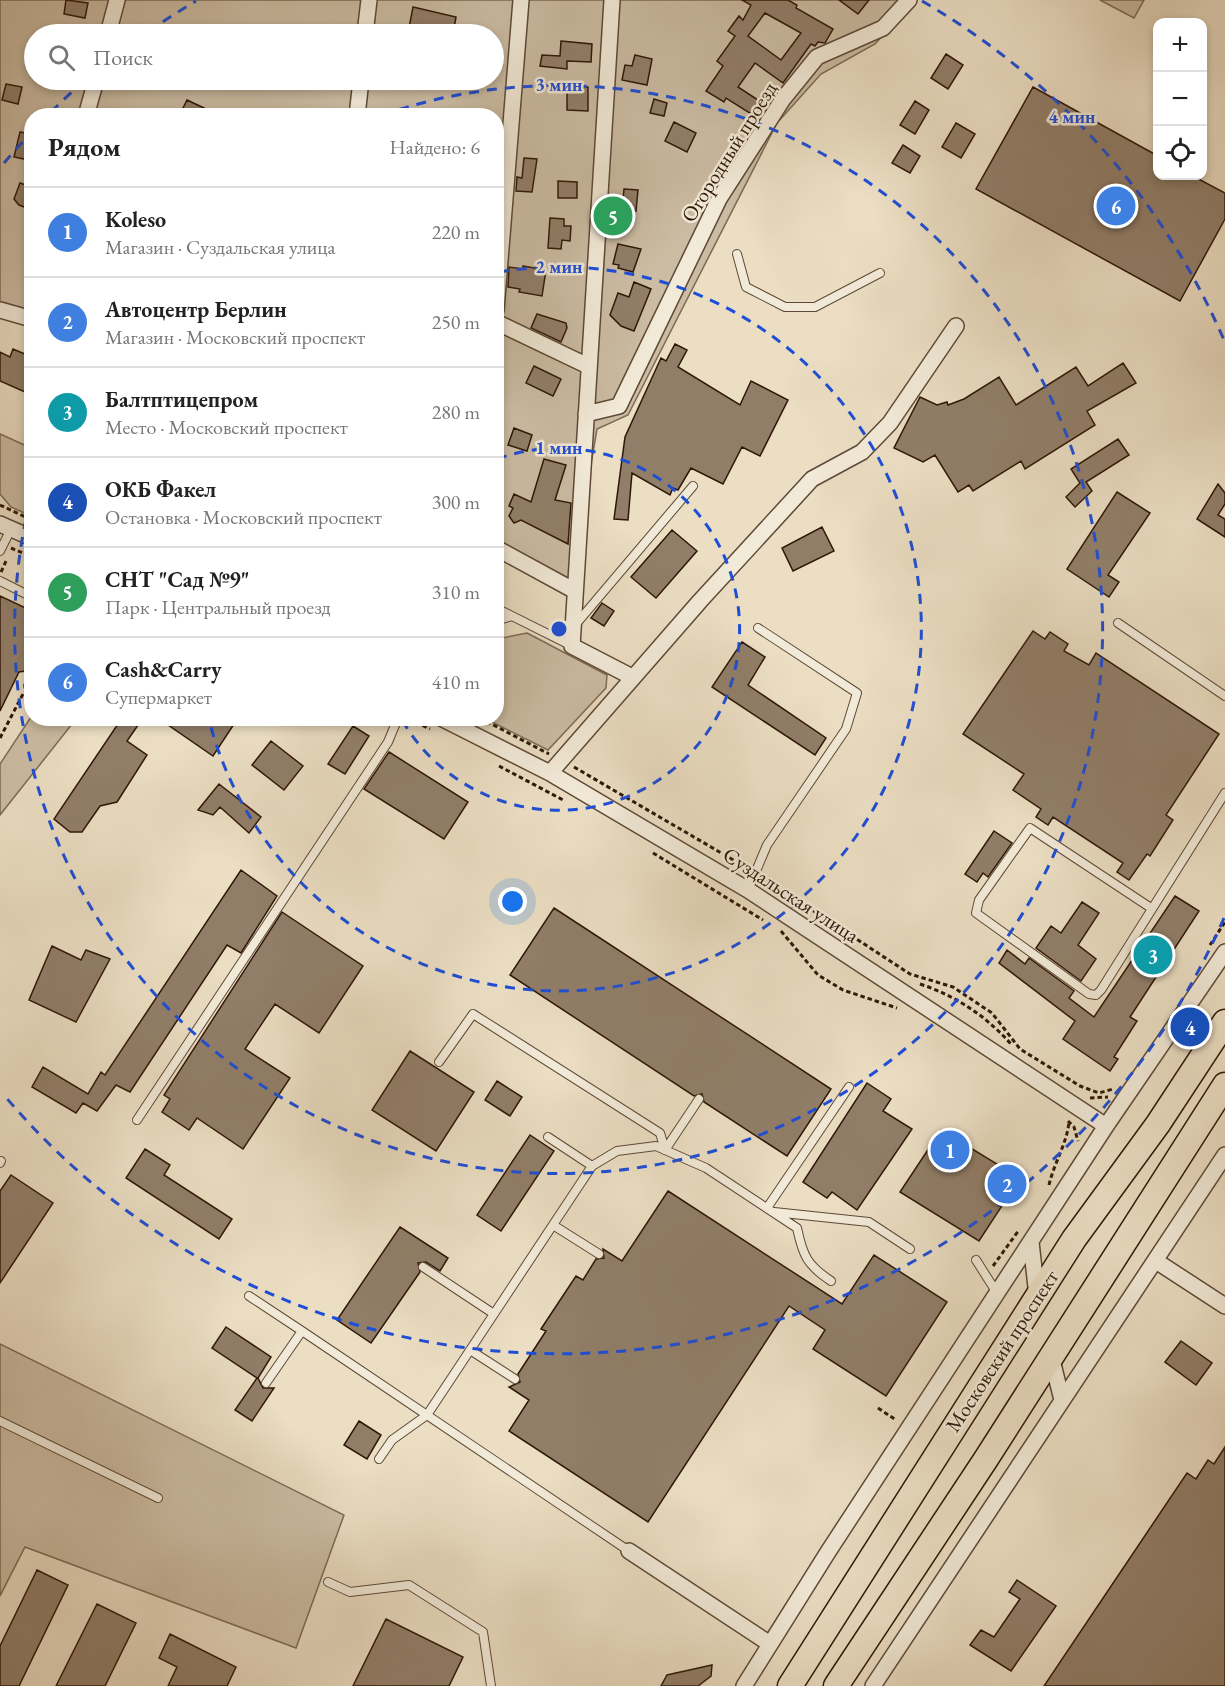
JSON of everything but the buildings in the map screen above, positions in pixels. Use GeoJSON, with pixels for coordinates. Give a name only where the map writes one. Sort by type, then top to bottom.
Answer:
{"type":"FeatureCollection","features":[{"type":"Feature","properties":{"kind":"main road","name":"Московский проспект"},"geometry":{"type":"LineString","coordinates":[[789,1686],[1037,1296],[1225,1022]]}},
{"type":"Feature","properties":{"kind":"main road","name":"Московский проспект"},"geometry":{"type":"LineString","coordinates":[[836,1686],[1225,1085]]}},
{"type":"Feature","properties":{"kind":"street"},"geometry":{"type":"LineString","coordinates":[[111,24],[117,0]]}},
{"type":"Feature","properties":{"kind":"street"},"geometry":{"type":"LineString","coordinates":[[366,24],[369,0]]}},
{"type":"Feature","properties":{"kind":"street"},"geometry":{"type":"LineString","coordinates":[[504,211],[521,0]]}},
{"type":"Feature","properties":{"kind":"street"},"geometry":{"type":"LineString","coordinates":[[612,0],[572,646],[632,677]]}},
{"type":"Feature","properties":{"kind":"street","name":"Огородный проезд"},"geometry":{"type":"LineString","coordinates":[[586,414],[619,406],[719,199],[783,99],[817,57],[883,28],[909,0]]}},
{"type":"Feature","properties":{"kind":"street"},"geometry":{"type":"LineString","coordinates":[[88,108],[93,90]]}},
{"type":"Feature","properties":{"kind":"street"},"geometry":{"type":"LineString","coordinates":[[358,108],[360,90]]}},
{"type":"Feature","properties":{"kind":"street"},"geometry":{"type":"LineString","coordinates":[[0,310],[24,317]]}},
{"type":"Feature","properties":{"kind":"street"},"geometry":{"type":"LineString","coordinates":[[504,326],[588,366]]}},
{"type":"Feature","properties":{"kind":"street"},"geometry":{"type":"LineString","coordinates":[[550,773],[632,677],[812,479],[862,452],[890,423],[956,326]]}},
{"type":"Feature","properties":{"kind":"street"},"geometry":{"type":"LineString","coordinates":[[5,527],[24,535]]}},
{"type":"Feature","properties":{"kind":"street"},"geometry":{"type":"LineString","coordinates":[[504,552],[575,591]]}},
{"type":"Feature","properties":{"kind":"street","name":"Суздальская улица"},"geometry":{"type":"LineString","coordinates":[[440,726],[550,773],[748,890],[1106,1126]]}},
{"type":"Feature","properties":{"kind":"street","name":"Московский проспект"},"geometry":{"type":"LineString","coordinates":[[744,1686],[1106,1126],[1225,952]]}},
{"type":"Feature","properties":{"kind":"street"},"geometry":{"type":"LineString","coordinates":[[873,1686],[1225,1155]]}},
{"type":"Feature","properties":{"kind":"street"},"geometry":{"type":"LineString","coordinates":[[1031,1242],[1037,1296]]}},
{"type":"Feature","properties":{"kind":"street"},"geometry":{"type":"LineString","coordinates":[[1156,1261],[1225,1306]]}},
{"type":"Feature","properties":{"kind":"street"},"geometry":{"type":"LineString","coordinates":[[1051,1356],[1062,1400]]}},
{"type":"Feature","properties":{"kind":"street"},"geometry":{"type":"LineString","coordinates":[[629,1551],[770,1644]]}},
{"type":"Feature","properties":{"kind":"lane"},"geometry":{"type":"LineString","coordinates":[[737,254],[746,286],[785,307],[815,308],[880,273]]}},
{"type":"Feature","properties":{"kind":"lane"},"geometry":{"type":"LineString","coordinates":[[573,628],[693,486]]}},
{"type":"Feature","properties":{"kind":"lane"},"geometry":{"type":"LineString","coordinates":[[2,548],[5,527]]}},
{"type":"Feature","properties":{"kind":"lane"},"geometry":{"type":"LineString","coordinates":[[0,581],[24,593]]}},
{"type":"Feature","properties":{"kind":"lane"},"geometry":{"type":"LineString","coordinates":[[504,612],[572,646]]}},
{"type":"Feature","properties":{"kind":"lane"},"geometry":{"type":"LineString","coordinates":[[504,618],[512,616]]}},
{"type":"Feature","properties":{"kind":"lane"},"geometry":{"type":"LineString","coordinates":[[1118,623],[1225,696]]}},
{"type":"Feature","properties":{"kind":"lane"},"geometry":{"type":"LineString","coordinates":[[748,890],[767,845],[846,729],[857,693],[758,628]]}},
{"type":"Feature","properties":{"kind":"lane"},"geometry":{"type":"LineString","coordinates":[[136,1120],[388,742],[395,726]]}},
{"type":"Feature","properties":{"kind":"lane"},"geometry":{"type":"LineString","coordinates":[[1151,908],[1030,828],[979,900],[976,913],[1089,994],[1096,994],[1101,990],[1225,794]]}},
{"type":"Feature","properties":{"kind":"lane"},"geometry":{"type":"LineString","coordinates":[[439,1062],[472,1014],[660,1134],[665,1150]]}},
{"type":"Feature","properties":{"kind":"lane"},"geometry":{"type":"LineString","coordinates":[[769,1210],[849,1087]]}},
{"type":"Feature","properties":{"kind":"lane"},"geometry":{"type":"LineString","coordinates":[[665,1150],[699,1099]]}},
{"type":"Feature","properties":{"kind":"lane"},"geometry":{"type":"LineString","coordinates":[[548,1137],[592,1166]]}},
{"type":"Feature","properties":{"kind":"lane"},"geometry":{"type":"LineString","coordinates":[[379,1459],[392,1440],[427,1415],[592,1166],[617,1151],[656,1146],[706,1168],[796,1228],[803,1254],[813,1269],[831,1281]]}},
{"type":"Feature","properties":{"kind":"lane"},"geometry":{"type":"LineString","coordinates":[[769,1210],[869,1222],[910,1249]]}},
{"type":"Feature","properties":{"kind":"lane"},"geometry":{"type":"LineString","coordinates":[[553,1225],[599,1254]]}},
{"type":"Feature","properties":{"kind":"lane"},"geometry":{"type":"LineString","coordinates":[[976,1260],[998,1293]]}},
{"type":"Feature","properties":{"kind":"lane"},"geometry":{"type":"LineString","coordinates":[[423,1267],[494,1314]]}},
{"type":"Feature","properties":{"kind":"lane"},"geometry":{"type":"LineString","coordinates":[[249,1296],[629,1551]]}},
{"type":"Feature","properties":{"kind":"lane"},"geometry":{"type":"LineString","coordinates":[[266,1383],[302,1331]]}},
{"type":"Feature","properties":{"kind":"lane"},"geometry":{"type":"LineString","coordinates":[[470,1350],[515,1379]]}},
{"type":"Feature","properties":{"kind":"lane"},"geometry":{"type":"LineString","coordinates":[[0,1421],[158,1498]]}},
{"type":"Feature","properties":{"kind":"lane"},"geometry":{"type":"LineString","coordinates":[[328,1582],[350,1592],[409,1585],[483,1632],[490,1686]]}},
{"type":"Feature","properties":{"kind":"path"},"geometry":{"type":"LineString","coordinates":[[0,505],[24,516]]}},
{"type":"Feature","properties":{"kind":"path"},"geometry":{"type":"LineString","coordinates":[[2,548],[24,555]]}},
{"type":"Feature","properties":{"kind":"path"},"geometry":{"type":"LineString","coordinates":[[0,738],[24,694]]}},
{"type":"Feature","properties":{"kind":"path"},"geometry":{"type":"LineString","coordinates":[[495,726],[561,760],[754,873],[910,974],[952,987],[992,1013],[1020,1049],[1080,1086],[1099,1094],[1114,1088]]}},
{"type":"Feature","properties":{"kind":"path"},"geometry":{"type":"LineString","coordinates":[[489,761],[570,804]]}},
{"type":"Feature","properties":{"kind":"path"},"geometry":{"type":"LineString","coordinates":[[650,852],[770,924]]}},
{"type":"Feature","properties":{"kind":"path"},"geometry":{"type":"LineString","coordinates":[[780,930],[818,975],[843,990],[896,1007],[906,1014]]}},
{"type":"Feature","properties":{"kind":"path"},"geometry":{"type":"LineString","coordinates":[[1062,1116],[1077,1135],[1078,1144]]}},
{"type":"Feature","properties":{"kind":"path"},"geometry":{"type":"LineString","coordinates":[[1048,1189],[1054,1162],[1068,1134],[1069,1122]]}},
{"type":"Feature","properties":{"kind":"path"},"geometry":{"type":"LineString","coordinates":[[986,1275],[1020,1227]]}},
{"type":"Feature","properties":{"kind":"shaded area"},"geometry":{"type":"Polygon","coordinates":[[[0,0],[916,0],[875,44],[821,74],[777,123],[628,415],[597,429],[571,582],[504,549],[504,108],[24,108],[24,321],[0,309],[0,0]]]}},
{"type":"Feature","properties":{"kind":"shaded area"},"geometry":{"type":"Polygon","coordinates":[[[1100,0],[1144,0],[1134,18],[1100,0]]]}},
{"type":"Feature","properties":{"kind":"shaded area"},"geometry":{"type":"Polygon","coordinates":[[[0,434],[24,445],[24,513],[11,507],[0,494],[0,434]]]}},
{"type":"Feature","properties":{"kind":"shaded area"},"geometry":{"type":"Polygon","coordinates":[[[527,633],[607,675],[606,688],[548,750],[500,726],[504,726],[504,638],[527,633]]]}},
{"type":"Feature","properties":{"kind":"shaded area"},"geometry":{"type":"Polygon","coordinates":[[[25,726],[70,726],[0,815],[0,764],[25,726]]]}},
{"type":"Feature","properties":{"kind":"shaded area"},"geometry":{"type":"Polygon","coordinates":[[[0,1344],[344,1515],[296,1648],[25,1547],[0,1596],[0,1344]]]}},
{"type":"Feature","properties":{"kind":"place","name":"Cash&Carry"},"geometry":{"type":"Point","coordinates":[1116,206]}},
{"type":"Feature","properties":{"kind":"place","name":"СНТ \"Сад №9\""},"geometry":{"type":"Point","coordinates":[613,216]}},
{"type":"Feature","properties":{"kind":"place","name":"Балтптицепром"},"geometry":{"type":"Point","coordinates":[1153,955]}},
{"type":"Feature","properties":{"kind":"place","name":"ОКБ Факел"},"geometry":{"type":"Point","coordinates":[1190,1027]}},
{"type":"Feature","properties":{"kind":"place","name":"Koleso"},"geometry":{"type":"Point","coordinates":[950,1150]}},
{"type":"Feature","properties":{"kind":"place","name":"Автоцентр Берлин"},"geometry":{"type":"Point","coordinates":[1007,1184]}}]}
